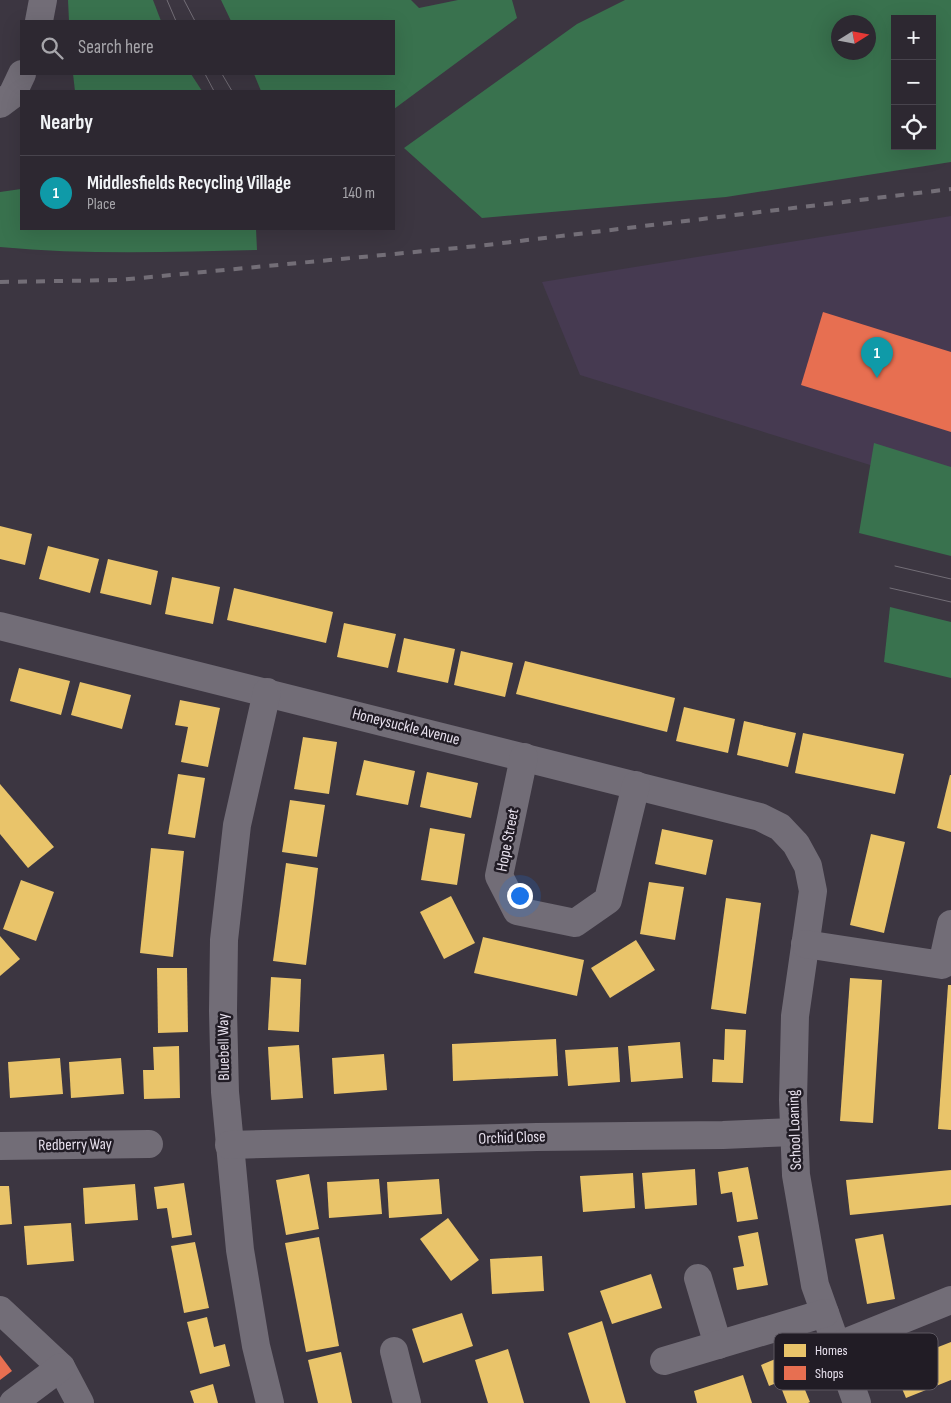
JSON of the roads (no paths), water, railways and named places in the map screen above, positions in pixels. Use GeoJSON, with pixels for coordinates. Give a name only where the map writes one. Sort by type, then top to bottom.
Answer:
{"type":"FeatureCollection","features":[{"type":"Feature","properties":{"kind":"street"},"geometry":{"type":"LineString","coordinates":[[39,20],[43,0]]}},
{"type":"Feature","properties":{"kind":"street"},"geometry":{"type":"LineString","coordinates":[[0,104],[12,95],[22,75]]}},
{"type":"Feature","properties":{"kind":"street","name":"Honeysuckle Avenue"},"geometry":{"type":"LineString","coordinates":[[0,626],[760,817],[780,827],[796,844],[800,852]]}},
{"type":"Feature","properties":{"kind":"street","name":"Bluebell Way"},"geometry":{"type":"LineString","coordinates":[[267,692],[237,825],[224,940],[223,1011],[225,1092],[240,1250],[256,1346],[270,1403]]}},
{"type":"Feature","properties":{"kind":"street","name":"Hope Street"},"geometry":{"type":"LineString","coordinates":[[524,757],[499,876],[517,912],[575,923],[608,900],[636,785]]}},
{"type":"Feature","properties":{"kind":"street","name":"School Loaning"},"geometry":{"type":"LineString","coordinates":[[800,852],[808,866],[813,891],[795,1016],[794,1132],[798,1184],[815,1285],[832,1333]]}},
{"type":"Feature","properties":{"kind":"street"},"geometry":{"type":"LineString","coordinates":[[805,944],[942,965],[951,924]]}},
{"type":"Feature","properties":{"kind":"street","name":"Orchid Close"},"geometry":{"type":"LineString","coordinates":[[229,1146],[794,1132]]}},
{"type":"Feature","properties":{"kind":"street","name":"Redberry Way"},"geometry":{"type":"LineString","coordinates":[[0,1146],[149,1144]]}},
{"type":"Feature","properties":{"kind":"street"},"geometry":{"type":"LineString","coordinates":[[698,1278],[718,1345]]}},
{"type":"Feature","properties":{"kind":"street"},"geometry":{"type":"LineString","coordinates":[[869,1333],[951,1300]]}},
{"type":"Feature","properties":{"kind":"street"},"geometry":{"type":"LineString","coordinates":[[0,1310],[61,1367],[80,1403]]}},
{"type":"Feature","properties":{"kind":"street"},"geometry":{"type":"LineString","coordinates":[[664,1361],[825,1313]]}},
{"type":"Feature","properties":{"kind":"street"},"geometry":{"type":"LineString","coordinates":[[394,1351],[407,1403]]}},
{"type":"Feature","properties":{"kind":"street"},"geometry":{"type":"LineString","coordinates":[[13,1403],[61,1367]]}},
{"type":"Feature","properties":{"kind":"street","name":"School Loaning"},"geometry":{"type":"LineString","coordinates":[[852,1390],[857,1403]]}},
{"type":"Feature","properties":{"kind":"tram line"},"geometry":{"type":"LineString","coordinates":[[167,0],[176,20]]}},
{"type":"Feature","properties":{"kind":"tram line"},"geometry":{"type":"LineString","coordinates":[[184,0],[194,20]]}},
{"type":"Feature","properties":{"kind":"tram line"},"geometry":{"type":"LineString","coordinates":[[206,75],[213,90]]}},
{"type":"Feature","properties":{"kind":"tram line"},"geometry":{"type":"LineString","coordinates":[[223,75],[231,90]]}},
{"type":"Feature","properties":{"kind":"tram line"},"geometry":{"type":"LineString","coordinates":[[895,566],[951,579]]}},
{"type":"Feature","properties":{"kind":"tram line"},"geometry":{"type":"LineString","coordinates":[[890,588],[951,602]]}},
{"type":"Feature","properties":{"kind":"railway"},"geometry":{"type":"LineString","coordinates":[[0,282],[119,280],[478,246],[951,189]]}},
{"type":"Feature","properties":{"kind":"place","name":"Middlesfields Recycling Village"},"geometry":{"type":"Point","coordinates":[877,378]}}]}
